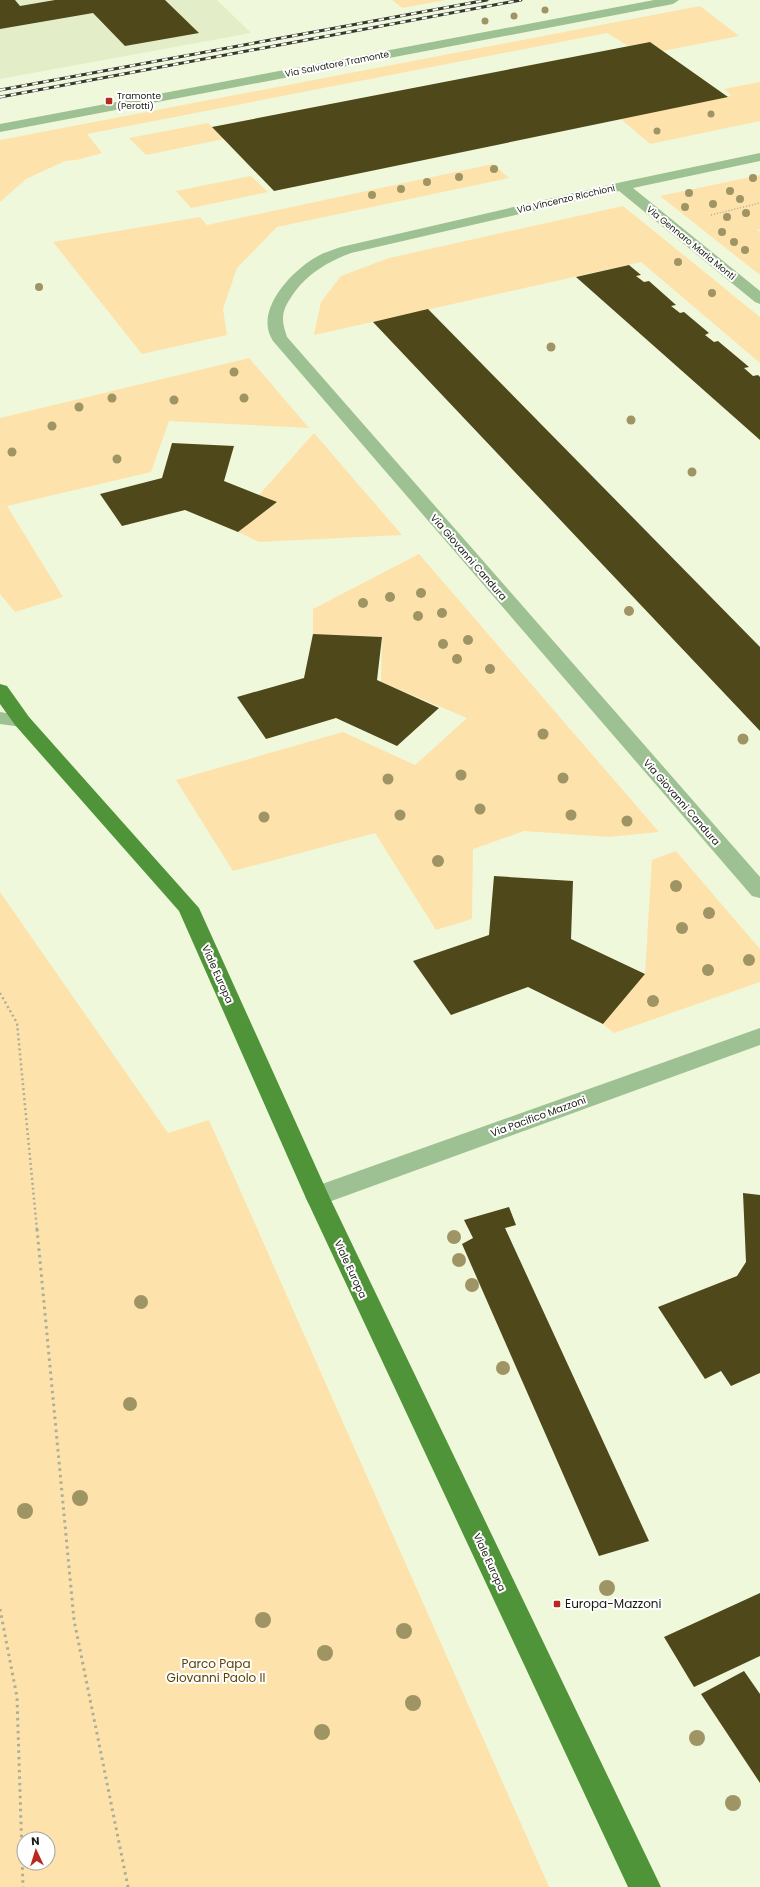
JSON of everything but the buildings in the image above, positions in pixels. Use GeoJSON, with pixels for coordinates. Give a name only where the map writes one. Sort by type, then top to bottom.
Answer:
{"type":"FeatureCollection","features":[{"type":"Feature","properties":{"kind":"main road","name":"Viale Europa"},"geometry":{"type":"LineString","coordinates":[[0,690],[22,721],[188,908],[317,1196],[645,1887]]}},
{"type":"Feature","properties":{"kind":"street","name":"Via Salvatore Tramonte"},"geometry":{"type":"LineString","coordinates":[[0,128],[673,0]]}},
{"type":"Feature","properties":{"kind":"street","name":"Via Vincenzo Ricchioni"},"geometry":{"type":"LineString","coordinates":[[374,242],[622,186],[760,157]]}},
{"type":"Feature","properties":{"kind":"street","name":"Via Gennaro Maria Monti"},"geometry":{"type":"LineString","coordinates":[[622,186],[760,300]]}},
{"type":"Feature","properties":{"kind":"street","name":"Via Giovanni Candura"},"geometry":{"type":"LineString","coordinates":[[374,242],[346,250],[323,259],[304,271],[291,285],[278,308],[275,320],[279,338],[760,891]]}},
{"type":"Feature","properties":{"kind":"street"},"geometry":{"type":"LineString","coordinates":[[0,718],[22,721]]}},
{"type":"Feature","properties":{"kind":"street","name":"Via Pacifico Mazzoni"},"geometry":{"type":"LineString","coordinates":[[317,1196],[760,1036]]}},
{"type":"Feature","properties":{"kind":"path"},"geometry":{"type":"LineString","coordinates":[[0,993],[17,1023],[74,1620],[128,1887]]}},
{"type":"Feature","properties":{"kind":"path"},"geometry":{"type":"LineString","coordinates":[[0,1610],[17,1697],[23,1887]]}},
{"type":"Feature","properties":{"kind":"shaded area"},"geometry":{"type":"Polygon","coordinates":[[[0,0],[217,0],[251,33],[0,79],[0,0]]]}},
{"type":"Feature","properties":{"kind":"green space"},"geometry":{"type":"Polygon","coordinates":[[[392,0],[446,0],[402,8],[392,0]]]}},
{"type":"Feature","properties":{"kind":"green space"},"geometry":{"type":"Polygon","coordinates":[[[700,6],[739,36],[663,51],[650,42],[628,46],[607,33],[87,134],[102,153],[77,160],[65,161],[26,179],[0,202],[0,140],[700,6]]]}},
{"type":"Feature","properties":{"kind":"green space"},"geometry":{"type":"Polygon","coordinates":[[[760,82],[760,121],[650,144],[621,119],[731,95],[724,89],[760,82]]]}},
{"type":"Feature","properties":{"kind":"green space"},"geometry":{"type":"Polygon","coordinates":[[[208,123],[224,139],[146,155],[129,138],[208,123]]]}},
{"type":"Feature","properties":{"kind":"green space"},"geometry":{"type":"Polygon","coordinates":[[[493,164],[509,178],[277,227],[237,268],[223,309],[227,335],[142,354],[53,242],[200,217],[207,225],[493,164]]]}},
{"type":"Feature","properties":{"kind":"green space"},"geometry":{"type":"Polygon","coordinates":[[[760,175],[760,229],[757,230],[760,232],[760,275],[660,196],[760,175]]]}},
{"type":"Feature","properties":{"kind":"green space"},"geometry":{"type":"Polygon","coordinates":[[[251,176],[268,192],[191,208],[176,191],[251,176]]]}},
{"type":"Feature","properties":{"kind":"green space"},"geometry":{"type":"Polygon","coordinates":[[[623,206],[760,317],[760,363],[641,262],[314,335],[321,302],[341,276],[389,258],[623,206]]]}},
{"type":"Feature","properties":{"kind":"green space"},"geometry":{"type":"Polygon","coordinates":[[[249,358],[309,428],[169,421],[151,472],[7,506],[63,597],[15,612],[0,594],[0,418],[249,358]]]}},
{"type":"Feature","properties":{"kind":"green space"},"geometry":{"type":"Polygon","coordinates":[[[314,433],[402,535],[259,542],[238,532],[277,502],[259,495],[314,433]]]}},
{"type":"Feature","properties":{"kind":"green space"},"geometry":{"type":"Polygon","coordinates":[[[419,554],[659,832],[608,837],[524,831],[473,849],[472,919],[436,930],[375,833],[233,871],[176,780],[343,732],[415,765],[467,718],[381,682],[382,637],[313,634],[313,609],[419,554]]]}},
{"type":"Feature","properties":{"kind":"green space"},"geometry":{"type":"Polygon","coordinates":[[[676,851],[760,949],[760,982],[614,1033],[603,1024],[645,974],[652,860],[676,851]]]}},
{"type":"Feature","properties":{"kind":"green space","name":"Parco Papa Giovanni Paolo II"},"geometry":{"type":"Polygon","coordinates":[[[0,892],[168,1133],[209,1120],[549,1887],[0,1887],[0,892]]]}},
{"type":"Feature","properties":{"kind":"railway"},"geometry":{"type":"LineString","coordinates":[[0,90],[487,0]]}},
{"type":"Feature","properties":{"kind":"railway"},"geometry":{"type":"LineString","coordinates":[[0,97],[521,0]]}},
{"type":"Feature","properties":{"kind":"place","name":"Tramonte (Perotti)"},"geometry":{"type":"Point","coordinates":[109,101]}},
{"type":"Feature","properties":{"kind":"place","name":"Europa-Mazzoni"},"geometry":{"type":"Point","coordinates":[557,1604]}}]}
